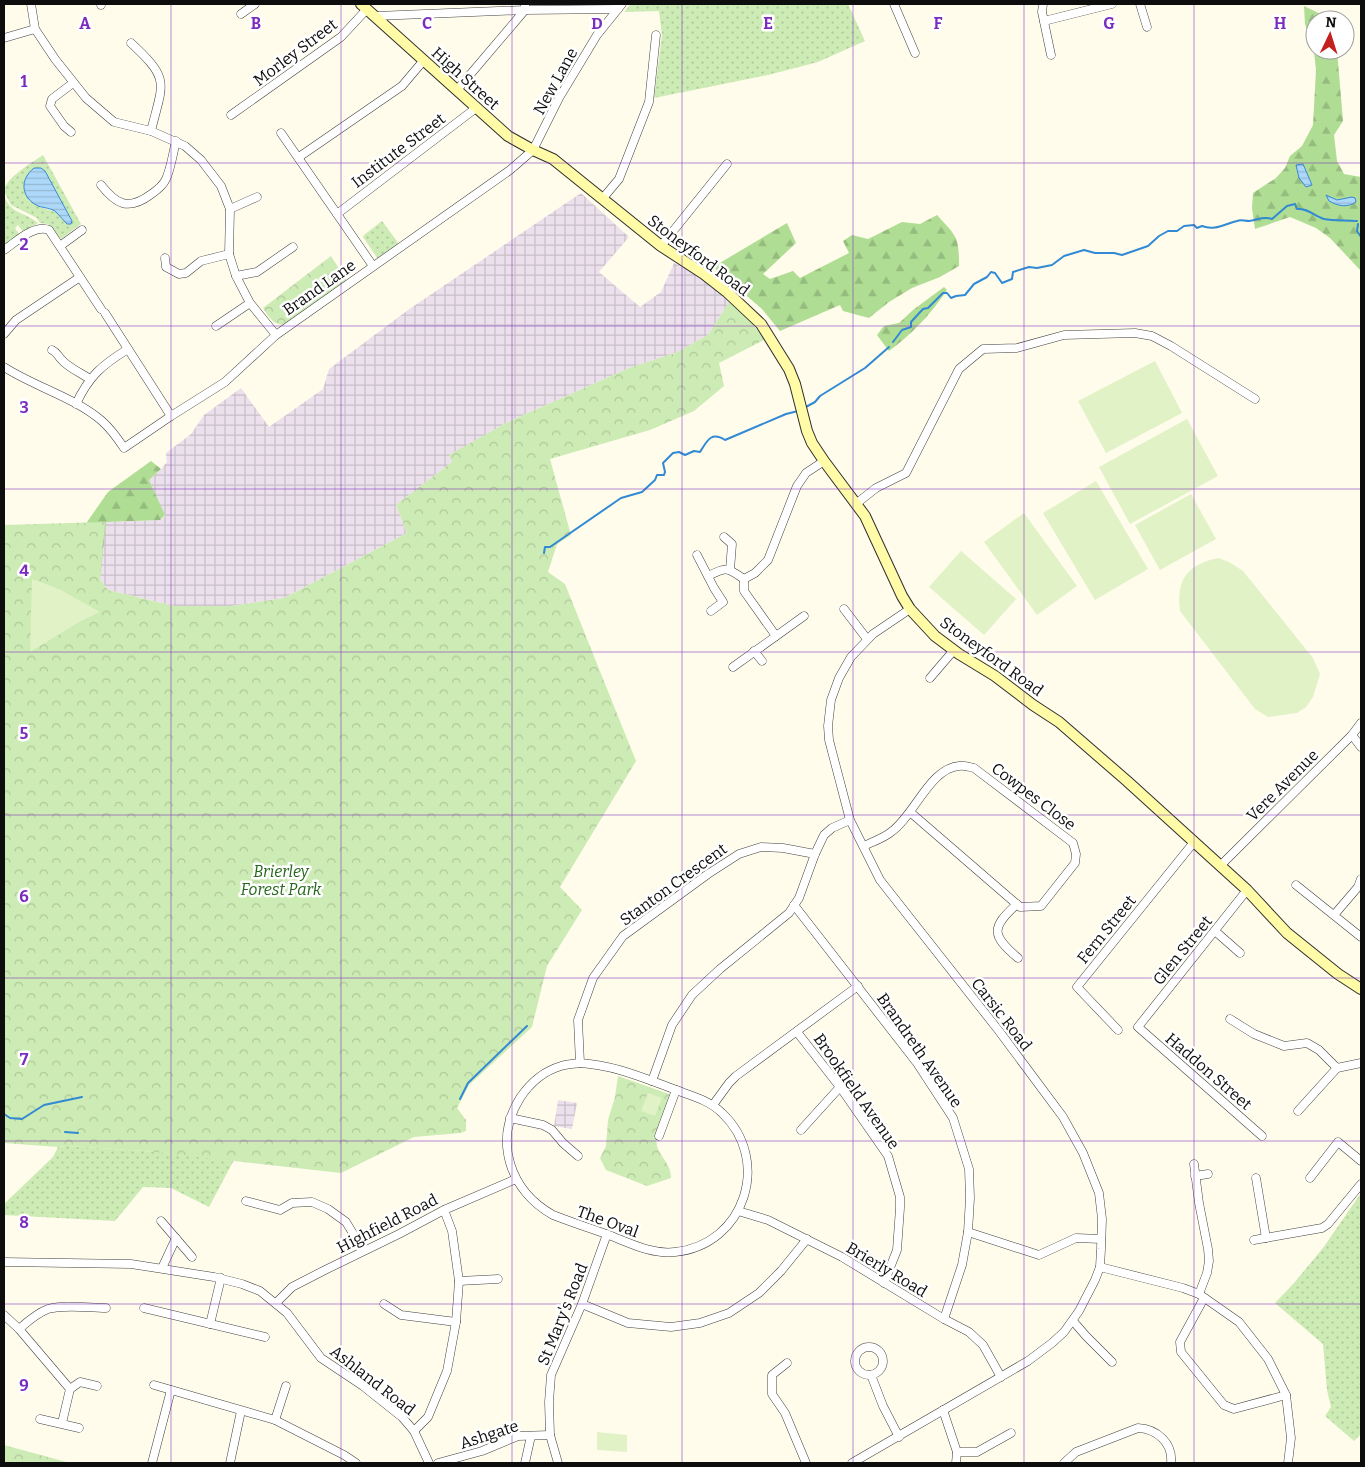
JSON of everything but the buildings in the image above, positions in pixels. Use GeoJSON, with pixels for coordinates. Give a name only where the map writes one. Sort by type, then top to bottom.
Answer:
{"type":"FeatureCollection","features":[{"type":"Feature","properties":{"kind":"main road","name":"High Street"},"geometry":{"type":"LineString","coordinates":[[364,6],[508,136],[532,150]]}},
{"type":"Feature","properties":{"kind":"main road","name":"Stoneyford Road"},"geometry":{"type":"LineString","coordinates":[[532,150],[553,159],[661,246],[704,274],[741,304],[761,324],[789,369],[812,443],[857,503],[876,536],[902,596],[910,609],[935,636],[996,676],[1033,705],[1059,722],[1247,890],[1287,932],[1338,974],[1361,989]]}},
{"type":"Feature","properties":{"kind":"street"},"geometry":{"type":"LineString","coordinates":[[31,4],[35,29],[73,83],[86,98],[114,122],[151,131],[185,146],[201,160],[221,186],[230,209],[229,254],[236,276],[250,303],[276,335]]}},
{"type":"Feature","properties":{"kind":"street"},"geometry":{"type":"LineString","coordinates":[[241,14],[255,4]]}},
{"type":"Feature","properties":{"kind":"street"},"geometry":{"type":"LineString","coordinates":[[894,4],[915,53]]}},
{"type":"Feature","properties":{"kind":"street"},"geometry":{"type":"LineString","coordinates":[[1043,4],[1044,21],[1051,55]]}},
{"type":"Feature","properties":{"kind":"street"},"geometry":{"type":"LineString","coordinates":[[1044,21],[1112,4]]}},
{"type":"Feature","properties":{"kind":"street"},"geometry":{"type":"LineString","coordinates":[[1140,4],[1147,27]]}},
{"type":"Feature","properties":{"kind":"street","name":"Morley Street"},"geometry":{"type":"LineString","coordinates":[[234,114],[341,37],[364,6]]}},
{"type":"Feature","properties":{"kind":"street"},"geometry":{"type":"LineString","coordinates":[[376,16],[525,7],[620,6]]}},
{"type":"Feature","properties":{"kind":"street","name":"New Lane"},"geometry":{"type":"LineString","coordinates":[[532,150],[559,98],[597,34],[620,6]]}},
{"type":"Feature","properties":{"kind":"street"},"geometry":{"type":"LineString","coordinates":[[457,90],[525,7]]}},
{"type":"Feature","properties":{"kind":"street"},"geometry":{"type":"LineString","coordinates":[[4,38],[35,29]]}},
{"type":"Feature","properties":{"kind":"street"},"geometry":{"type":"LineString","coordinates":[[603,198],[619,179],[649,102],[656,35]]}},
{"type":"Feature","properties":{"kind":"street"},"geometry":{"type":"LineString","coordinates":[[137,45],[160,74],[162,88],[151,131]]}},
{"type":"Feature","properties":{"kind":"street"},"geometry":{"type":"LineString","coordinates":[[299,157],[402,86],[424,60]]}},
{"type":"Feature","properties":{"kind":"street"},"geometry":{"type":"LineString","coordinates":[[71,132],[64,126],[50,106],[52,99],[73,83]]}},
{"type":"Feature","properties":{"kind":"street"},"geometry":{"type":"LineString","coordinates":[[250,103],[255,111]]}},
{"type":"Feature","properties":{"kind":"street","name":"Institute Street"},"geometry":{"type":"LineString","coordinates":[[337,214],[476,108]]}},
{"type":"Feature","properties":{"kind":"street"},"geometry":{"type":"LineString","coordinates":[[281,133],[373,266]]}},
{"type":"Feature","properties":{"kind":"street"},"geometry":{"type":"LineString","coordinates":[[101,185],[117,201],[130,204],[136,203],[160,187],[166,179],[176,141]]}},
{"type":"Feature","properties":{"kind":"street","name":"Brand Lane"},"geometry":{"type":"LineString","coordinates":[[76,404],[102,421],[124,448],[224,382],[276,335],[510,170],[532,150]]}},
{"type":"Feature","properties":{"kind":"street"},"geometry":{"type":"LineString","coordinates":[[661,246],[727,164]]}},
{"type":"Feature","properties":{"kind":"street"},"geometry":{"type":"LineString","coordinates":[[230,209],[257,197]]}},
{"type":"Feature","properties":{"kind":"street"},"geometry":{"type":"LineString","coordinates":[[4,250],[39,228],[49,230],[171,416]]}},
{"type":"Feature","properties":{"kind":"street"},"geometry":{"type":"LineString","coordinates":[[60,246],[82,230]]}},
{"type":"Feature","properties":{"kind":"street"},"geometry":{"type":"LineString","coordinates":[[236,276],[257,272],[293,248]]}},
{"type":"Feature","properties":{"kind":"street"},"geometry":{"type":"LineString","coordinates":[[164,258],[166,267],[179,274],[186,273],[201,261],[229,254]]}},
{"type":"Feature","properties":{"kind":"street"},"geometry":{"type":"LineString","coordinates":[[4,334],[16,320],[80,277]]}},
{"type":"Feature","properties":{"kind":"street"},"geometry":{"type":"LineString","coordinates":[[216,326],[250,303]]}},
{"type":"Feature","properties":{"kind":"street"},"geometry":{"type":"LineString","coordinates":[[857,503],[876,488],[906,473],[960,369],[983,350],[1017,348],[1064,334],[1135,333],[1152,336],[1254,399]]}},
{"type":"Feature","properties":{"kind":"street"},"geometry":{"type":"LineString","coordinates":[[4,367],[76,404],[90,379],[104,364],[128,349]]}},
{"type":"Feature","properties":{"kind":"street"},"geometry":{"type":"LineString","coordinates":[[52,350],[58,353],[60,359],[90,379]]}},
{"type":"Feature","properties":{"kind":"street"},"geometry":{"type":"LineString","coordinates":[[744,579],[756,573],[768,560],[801,479],[806,473],[824,461]]}},
{"type":"Feature","properties":{"kind":"street"},"geometry":{"type":"LineString","coordinates":[[724,536],[732,544],[730,570]]}},
{"type":"Feature","properties":{"kind":"street"},"geometry":{"type":"LineString","coordinates":[[697,555],[723,602],[710,611]]}},
{"type":"Feature","properties":{"kind":"street"},"geometry":{"type":"LineString","coordinates":[[708,576],[724,569],[730,570],[744,579]]}},
{"type":"Feature","properties":{"kind":"street"},"geometry":{"type":"LineString","coordinates":[[744,579],[744,591],[776,636]]}},
{"type":"Feature","properties":{"kind":"street"},"geometry":{"type":"LineString","coordinates":[[844,609],[867,639]]}},
{"type":"Feature","properties":{"kind":"street","name":"Carsic Road"},"geometry":{"type":"LineString","coordinates":[[852,1463],[1028,1361],[1052,1343],[1073,1321],[1100,1267],[1102,1219],[1098,1193],[1083,1153],[1063,1117],[880,880],[850,820],[831,754],[829,712],[831,700],[839,678],[851,657],[867,639],[910,609]]}},
{"type":"Feature","properties":{"kind":"street"},"geometry":{"type":"LineString","coordinates":[[733,667],[804,616]]}},
{"type":"Feature","properties":{"kind":"street"},"geometry":{"type":"LineString","coordinates":[[930,678],[954,650]]}},
{"type":"Feature","properties":{"kind":"street"},"geometry":{"type":"LineString","coordinates":[[754,651],[762,661]]}},
{"type":"Feature","properties":{"kind":"street","name":"Vere Avenue"},"geometry":{"type":"LineString","coordinates":[[1220,866],[1352,735],[1361,723]]}},
{"type":"Feature","properties":{"kind":"street"},"geometry":{"type":"LineString","coordinates":[[1352,735],[1361,747]]}},
{"type":"Feature","properties":{"kind":"street","name":"Cowpes Close"},"geometry":{"type":"LineString","coordinates":[[864,846],[891,832],[910,812],[937,776],[952,767],[961,765],[974,768],[1073,843],[1076,854],[1075,863],[1041,906],[1020,907],[1017,904]]}},
{"type":"Feature","properties":{"kind":"street"},"geometry":{"type":"LineString","coordinates":[[910,812],[1017,904],[1000,922],[997,929],[998,937],[1002,944],[1018,958]]}},
{"type":"Feature","properties":{"kind":"street"},"geometry":{"type":"LineString","coordinates":[[652,1081],[672,1025],[692,995],[720,969],[790,913],[799,898],[824,835],[832,828],[850,820]]}},
{"type":"Feature","properties":{"kind":"street","name":"Fern Street"},"geometry":{"type":"LineString","coordinates":[[1118,1030],[1077,987],[1194,842]]}},
{"type":"Feature","properties":{"kind":"street","name":"Stanton Crescent"},"geometry":{"type":"LineString","coordinates":[[580,1063],[578,1020],[593,978],[623,936],[738,854],[761,847],[783,848],[815,854]]}},
{"type":"Feature","properties":{"kind":"street"},"geometry":{"type":"LineString","coordinates":[[1334,915],[1358,887],[1361,879]]}},
{"type":"Feature","properties":{"kind":"street"},"geometry":{"type":"LineString","coordinates":[[1296,884],[1361,937]]}},
{"type":"Feature","properties":{"kind":"street","name":"Glen Street"},"geometry":{"type":"LineString","coordinates":[[1138,1027],[1247,890]]}},
{"type":"Feature","properties":{"kind":"street","name":"Brandreth Avenue"},"geometry":{"type":"LineString","coordinates":[[794,905],[917,1063],[953,1118],[969,1169],[970,1198],[968,1232],[962,1265],[944,1319]]}},
{"type":"Feature","properties":{"kind":"street"},"geometry":{"type":"LineString","coordinates":[[1215,930],[1240,953]]}},
{"type":"Feature","properties":{"kind":"street"},"geometry":{"type":"LineString","coordinates":[[713,1105],[736,1076],[858,986]]}},
{"type":"Feature","properties":{"kind":"street"},"geometry":{"type":"LineString","coordinates":[[1230,1019],[1254,1034],[1284,1046],[1307,1043],[1319,1050],[1336,1068]]}},
{"type":"Feature","properties":{"kind":"street","name":"Haddon Street"},"geometry":{"type":"LineString","coordinates":[[1138,1027],[1262,1136]]}},
{"type":"Feature","properties":{"kind":"street","name":"Brookfield Avenue"},"geometry":{"type":"LineString","coordinates":[[797,1032],[840,1087],[888,1156],[900,1197],[900,1226],[896,1250],[884,1283]]}},
{"type":"Feature","properties":{"kind":"street","name":"The Oval"},"geometry":{"type":"LineString","coordinates":[[580,1063],[613,1067],[652,1081],[713,1105],[735,1129],[743,1144],[747,1158],[748,1178],[738,1211],[726,1227],[713,1239],[698,1247],[675,1253],[651,1251],[553,1215],[541,1208],[528,1196],[516,1179],[508,1153],[507,1135],[510,1118],[522,1094],[541,1075],[563,1065],[580,1063]]}},
{"type":"Feature","properties":{"kind":"street"},"geometry":{"type":"LineString","coordinates":[[1298,1111],[1336,1068],[1361,1063]]}},
{"type":"Feature","properties":{"kind":"street"},"geometry":{"type":"LineString","coordinates":[[801,1130],[840,1087]]}},
{"type":"Feature","properties":{"kind":"street"},"geometry":{"type":"LineString","coordinates":[[659,1136],[676,1090]]}},
{"type":"Feature","properties":{"kind":"street"},"geometry":{"type":"LineString","coordinates":[[510,1118],[542,1125],[552,1130],[578,1156]]}},
{"type":"Feature","properties":{"kind":"street"},"geometry":{"type":"LineString","coordinates":[[1310,1178],[1338,1142],[1361,1161]]}},
{"type":"Feature","properties":{"kind":"street"},"geometry":{"type":"LineString","coordinates":[[1194,1164],[1209,1261],[1202,1296],[1180,1342],[1181,1352],[1224,1405],[1234,1409],[1286,1395]]}},
{"type":"Feature","properties":{"kind":"street"},"geometry":{"type":"LineString","coordinates":[[1195,1176],[1208,1174]]}},
{"type":"Feature","properties":{"kind":"street"},"geometry":{"type":"LineString","coordinates":[[1256,1178],[1266,1238]]}},
{"type":"Feature","properties":{"kind":"street","name":"Highfield Road"},"geometry":{"type":"LineString","coordinates":[[276,1303],[292,1287],[444,1210],[516,1179]]}},
{"type":"Feature","properties":{"kind":"street"},"geometry":{"type":"LineString","coordinates":[[1254,1240],[1322,1228],[1328,1224],[1361,1184]]}},
{"type":"Feature","properties":{"kind":"street"},"geometry":{"type":"LineString","coordinates":[[246,1202],[280,1210],[292,1203],[312,1202],[328,1209],[346,1222],[364,1250]]}},
{"type":"Feature","properties":{"kind":"street"},"geometry":{"type":"LineString","coordinates":[[414,1432],[428,1417],[447,1371],[456,1322],[459,1281],[452,1230],[444,1210]]}},
{"type":"Feature","properties":{"kind":"street","name":"Brierly Road"},"geometry":{"type":"LineString","coordinates":[[738,1211],[768,1220],[842,1257],[944,1319],[969,1332],[983,1345],[1001,1377]]}},
{"type":"Feature","properties":{"kind":"street"},"geometry":{"type":"LineString","coordinates":[[161,1221],[192,1257]]}},
{"type":"Feature","properties":{"kind":"street"},"geometry":{"type":"LineString","coordinates":[[968,1232],[1039,1255],[1076,1238],[1101,1239]]}},
{"type":"Feature","properties":{"kind":"street","name":"St Mary's Road"},"geometry":{"type":"LineString","coordinates":[[558,1463],[550,1435],[548,1402],[552,1375],[582,1304],[607,1234]]}},
{"type":"Feature","properties":{"kind":"street"},"geometry":{"type":"LineString","coordinates":[[162,1268],[176,1238]]}},
{"type":"Feature","properties":{"kind":"street"},"geometry":{"type":"LineString","coordinates":[[582,1304],[628,1323],[670,1327],[700,1323],[729,1313],[759,1294],[807,1239]]}},
{"type":"Feature","properties":{"kind":"street","name":"Ashland Road"},"geometry":{"type":"LineString","coordinates":[[4,1262],[101,1263],[162,1268],[221,1278],[260,1291],[287,1313],[321,1358],[402,1416],[414,1432],[429,1463]]}},
{"type":"Feature","properties":{"kind":"street"},"geometry":{"type":"LineString","coordinates":[[1100,1267],[1175,1285],[1202,1296],[1239,1322],[1268,1359],[1286,1395],[1292,1438],[1288,1463]]}},
{"type":"Feature","properties":{"kind":"street"},"geometry":{"type":"LineString","coordinates":[[210,1324],[221,1278]]}},
{"type":"Feature","properties":{"kind":"street"},"geometry":{"type":"LineString","coordinates":[[459,1281],[498,1279]]}},
{"type":"Feature","properties":{"kind":"street"},"geometry":{"type":"LineString","coordinates":[[384,1304],[401,1315],[456,1322]]}},
{"type":"Feature","properties":{"kind":"street"},"geometry":{"type":"LineString","coordinates":[[19,1329],[28,1320],[47,1310],[61,1307],[106,1308]]}},
{"type":"Feature","properties":{"kind":"street"},"geometry":{"type":"LineString","coordinates":[[144,1308],[265,1338]]}},
{"type":"Feature","properties":{"kind":"street"},"geometry":{"type":"LineString","coordinates":[[4,1315],[19,1329],[70,1389]]}},
{"type":"Feature","properties":{"kind":"street"},"geometry":{"type":"LineString","coordinates":[[1073,1321],[1112,1362]]}},
{"type":"Feature","properties":{"kind":"street"},"geometry":{"type":"LineString","coordinates":[[787,1363],[772,1375],[772,1394],[785,1412],[806,1463]]}},
{"type":"Feature","properties":{"kind":"street"},"geometry":{"type":"LineString","coordinates":[[871,1375],[883,1406],[899,1437]]}},
{"type":"Feature","properties":{"kind":"street"},"geometry":{"type":"LineString","coordinates":[[62,1424],[70,1389],[80,1382],[97,1386]]}},
{"type":"Feature","properties":{"kind":"street"},"geometry":{"type":"LineString","coordinates":[[154,1386],[275,1420],[356,1463]]}},
{"type":"Feature","properties":{"kind":"street"},"geometry":{"type":"LineString","coordinates":[[275,1420],[286,1386]]}},
{"type":"Feature","properties":{"kind":"street"},"geometry":{"type":"LineString","coordinates":[[152,1463],[171,1390]]}},
{"type":"Feature","properties":{"kind":"street"},"geometry":{"type":"LineString","coordinates":[[943,1410],[957,1452],[956,1463]]}},
{"type":"Feature","properties":{"kind":"street"},"geometry":{"type":"LineString","coordinates":[[230,1463],[241,1411]]}},
{"type":"Feature","properties":{"kind":"street"},"geometry":{"type":"LineString","coordinates":[[40,1419],[79,1428]]}},
{"type":"Feature","properties":{"kind":"street"},"geometry":{"type":"LineString","coordinates":[[1064,1463],[1076,1452],[1138,1428],[1149,1429],[1161,1437],[1171,1453],[1171,1463]]}},
{"type":"Feature","properties":{"kind":"street"},"geometry":{"type":"LineString","coordinates":[[957,1452],[977,1452],[1011,1432]]}},
{"type":"Feature","properties":{"kind":"street","name":"Ashgate"},"geometry":{"type":"LineString","coordinates":[[438,1463],[482,1451],[518,1436],[550,1435]]}},
{"type":"Feature","properties":{"kind":"street"},"geometry":{"type":"LineString","coordinates":[[524,1463],[531,1436]]}},
{"type":"Feature","properties":{"kind":"shaded area"},"geometry":{"type":"Polygon","coordinates":[[[581,193],[629,237],[599,272],[640,307],[661,292],[674,263],[693,272],[731,299],[708,335],[675,353],[629,368],[506,423],[450,455],[452,462],[396,505],[407,533],[284,598],[232,606],[174,606],[108,590],[100,579],[105,522],[160,520],[165,516],[149,480],[167,462],[166,453],[191,434],[204,415],[241,388],[269,427],[323,389],[329,369],[408,310],[581,193]]]}},
{"type":"Feature","properties":{"kind":"shaded area"},"geometry":{"type":"Polygon","coordinates":[[[558,1100],[577,1103],[572,1129],[554,1126],[558,1100]]]}},
{"type":"Feature","properties":{"kind":"green space"},"geometry":{"type":"Polygon","coordinates":[[[631,4],[848,4],[865,41],[818,62],[768,75],[654,98],[662,35],[659,11],[624,12],[631,4]]]}},
{"type":"Feature","properties":{"kind":"green space"},"geometry":{"type":"Polygon","coordinates":[[[1304,6],[1312,10],[1305,10],[1305,24],[1304,6]]]}},
{"type":"Feature","properties":{"kind":"green space"},"geometry":{"type":"Polygon","coordinates":[[[1315,60],[1338,60],[1343,121],[1334,135],[1337,161],[1344,174],[1361,177],[1361,271],[1330,238],[1316,228],[1290,217],[1255,229],[1252,208],[1253,193],[1276,178],[1285,168],[1290,156],[1302,146],[1313,125],[1315,60]]]}},
{"type":"Feature","properties":{"kind":"green space"},"geometry":{"type":"Polygon","coordinates":[[[43,155],[81,224],[61,239],[48,224],[40,223],[37,218],[11,205],[4,191],[14,176],[43,155]],[[45,172],[37,206],[56,212],[67,224],[71,224],[72,221],[45,172]]]}},
{"type":"Feature","properties":{"kind":"green space"},"geometry":{"type":"Polygon","coordinates":[[[4,196],[11,207],[38,223],[23,232],[18,225],[15,228],[19,234],[4,245],[4,196]]]}},
{"type":"Feature","properties":{"kind":"green space"},"geometry":{"type":"Polygon","coordinates":[[[937,215],[956,238],[959,266],[940,277],[912,288],[889,302],[869,318],[843,311],[840,305],[780,331],[762,309],[713,267],[787,223],[796,243],[763,274],[770,279],[793,271],[800,278],[849,253],[843,241],[852,235],[868,239],[902,222],[920,224],[937,215]]]}},
{"type":"Feature","properties":{"kind":"green space"},"geometry":{"type":"Polygon","coordinates":[[[382,221],[399,244],[378,259],[363,237],[382,221]]]}},
{"type":"Feature","properties":{"kind":"green space"},"geometry":{"type":"Polygon","coordinates":[[[331,256],[347,281],[285,325],[277,324],[272,320],[263,308],[331,256]]]}},
{"type":"Feature","properties":{"kind":"green space"},"geometry":{"type":"Polygon","coordinates":[[[944,287],[947,290],[928,315],[889,351],[877,335],[884,326],[899,323],[944,287]]]}},
{"type":"Feature","properties":{"kind":"green space","name":"Brierley Forest Park"},"geometry":{"type":"Polygon","coordinates":[[[731,299],[750,320],[764,340],[719,363],[724,386],[694,411],[650,430],[550,459],[571,535],[557,544],[548,572],[565,584],[636,761],[560,887],[582,910],[547,966],[532,1027],[469,1085],[457,1108],[466,1120],[466,1131],[414,1137],[341,1173],[144,1151],[4,1143],[4,525],[105,522],[100,579],[108,590],[174,606],[232,606],[284,598],[407,533],[396,505],[452,462],[449,455],[506,423],[629,368],[675,353],[708,335],[731,299]]]}},
{"type":"Feature","properties":{"kind":"green space"},"geometry":{"type":"Polygon","coordinates":[[[1155,361],[1182,413],[1106,453],[1078,401],[1155,361]]]}},
{"type":"Feature","properties":{"kind":"green space"},"geometry":{"type":"Polygon","coordinates":[[[1187,419],[1218,476],[1130,524],[1099,467],[1187,419]]]}},
{"type":"Feature","properties":{"kind":"green space"},"geometry":{"type":"Polygon","coordinates":[[[151,461],[161,469],[149,480],[165,515],[160,520],[106,522],[100,579],[87,522],[108,492],[151,461]]]}},
{"type":"Feature","properties":{"kind":"green space"},"geometry":{"type":"Polygon","coordinates":[[[1096,481],[1148,569],[1095,600],[1043,513],[1096,481]]]}},
{"type":"Feature","properties":{"kind":"green space"},"geometry":{"type":"Polygon","coordinates":[[[1191,494],[1216,539],[1160,570],[1135,525],[1191,494]]]}},
{"type":"Feature","properties":{"kind":"green space"},"geometry":{"type":"Polygon","coordinates":[[[1024,513],[1077,586],[1037,615],[984,542],[1024,513]]]}},
{"type":"Feature","properties":{"kind":"green space"},"geometry":{"type":"Polygon","coordinates":[[[961,551],[1016,599],[984,635],[929,587],[961,551]]]}},
{"type":"Feature","properties":{"kind":"green space"},"geometry":{"type":"Polygon","coordinates":[[[1218,558],[1229,562],[1243,571],[1313,658],[1320,674],[1313,697],[1306,707],[1297,713],[1268,717],[1255,709],[1180,611],[1180,590],[1186,575],[1198,565],[1218,558]]]}},
{"type":"Feature","properties":{"kind":"green space"},"geometry":{"type":"Polygon","coordinates":[[[32,579],[59,589],[100,612],[81,621],[30,652],[32,579]]]}},
{"type":"Feature","properties":{"kind":"green space"},"geometry":{"type":"Polygon","coordinates":[[[618,1076],[671,1096],[660,1122],[657,1143],[658,1149],[670,1170],[671,1178],[647,1186],[606,1170],[600,1158],[606,1146],[608,1120],[615,1097],[618,1076]]]}},
{"type":"Feature","properties":{"kind":"green space"},"geometry":{"type":"Polygon","coordinates":[[[648,1093],[662,1098],[655,1116],[641,1111],[648,1093]]]}},
{"type":"Feature","properties":{"kind":"green space"},"geometry":{"type":"Polygon","coordinates":[[[68,1146],[234,1160],[209,1207],[171,1188],[143,1187],[115,1221],[4,1215],[4,1204],[53,1157],[58,1147],[68,1146]]]}},
{"type":"Feature","properties":{"kind":"green space"},"geometry":{"type":"Polygon","coordinates":[[[1361,1193],[1361,1434],[1354,1441],[1325,1416],[1331,1407],[1327,1390],[1323,1344],[1275,1303],[1323,1248],[1361,1193]]]}},
{"type":"Feature","properties":{"kind":"green space"},"geometry":{"type":"Polygon","coordinates":[[[597,1432],[627,1435],[627,1452],[597,1450],[597,1432]]]}},
{"type":"Feature","properties":{"kind":"green space"},"geometry":{"type":"Polygon","coordinates":[[[4,1445],[70,1463],[4,1463],[4,1445]]]}},
{"type":"Feature","properties":{"kind":"water"},"geometry":{"type":"Polygon","coordinates":[[[1303,164],[1312,185],[1306,187],[1299,178],[1296,165],[1303,164]]]}},
{"type":"Feature","properties":{"kind":"water"},"geometry":{"type":"Polygon","coordinates":[[[34,168],[41,168],[45,171],[72,221],[71,224],[67,224],[56,212],[38,206],[28,198],[25,193],[24,182],[29,172],[34,168]]]}},
{"type":"Feature","properties":{"kind":"water"},"geometry":{"type":"Polygon","coordinates":[[[1326,195],[1337,200],[1352,197],[1355,198],[1356,202],[1346,206],[1339,205],[1329,201],[1326,195]]]}},
{"type":"Feature","properties":{"kind":"waterway"},"geometry":{"type":"LineString","coordinates":[[893,342],[902,330],[911,327],[911,322],[923,309],[928,308],[943,293],[947,293],[951,298],[965,295],[974,284],[987,277],[991,272],[995,273],[1002,283],[1012,279],[1013,272],[1029,267],[1037,268],[1052,265],[1064,256],[1084,250],[1095,253],[1122,255],[1148,246],[1159,236],[1168,231],[1177,231],[1184,226],[1194,225],[1197,228],[1202,226],[1211,228],[1240,220],[1272,219],[1287,206],[1295,204],[1297,209],[1308,211],[1324,219],[1357,221]]}},
{"type":"Feature","properties":{"kind":"waterway"},"geometry":{"type":"LineString","coordinates":[[1358,224],[1357,231],[1361,237]]}},
{"type":"Feature","properties":{"kind":"waterway"},"geometry":{"type":"LineString","coordinates":[[804,408],[865,368],[889,347]]}},
{"type":"Feature","properties":{"kind":"waterway"},"geometry":{"type":"LineString","coordinates":[[544,553],[545,547],[550,547],[621,498],[642,492],[655,480],[657,475],[664,475],[663,463],[673,453],[679,452],[685,455],[694,451],[700,452],[710,438],[720,437],[725,440],[786,414],[798,411]]}},
{"type":"Feature","properties":{"kind":"waterway"},"geometry":{"type":"LineString","coordinates":[[460,1099],[468,1083],[527,1026]]}},
{"type":"Feature","properties":{"kind":"waterway"},"geometry":{"type":"LineString","coordinates":[[4,1114],[10,1118],[22,1119],[44,1105],[82,1097]]}},
{"type":"Feature","properties":{"kind":"waterway"},"geometry":{"type":"LineString","coordinates":[[65,1132],[78,1133]]}}]}
